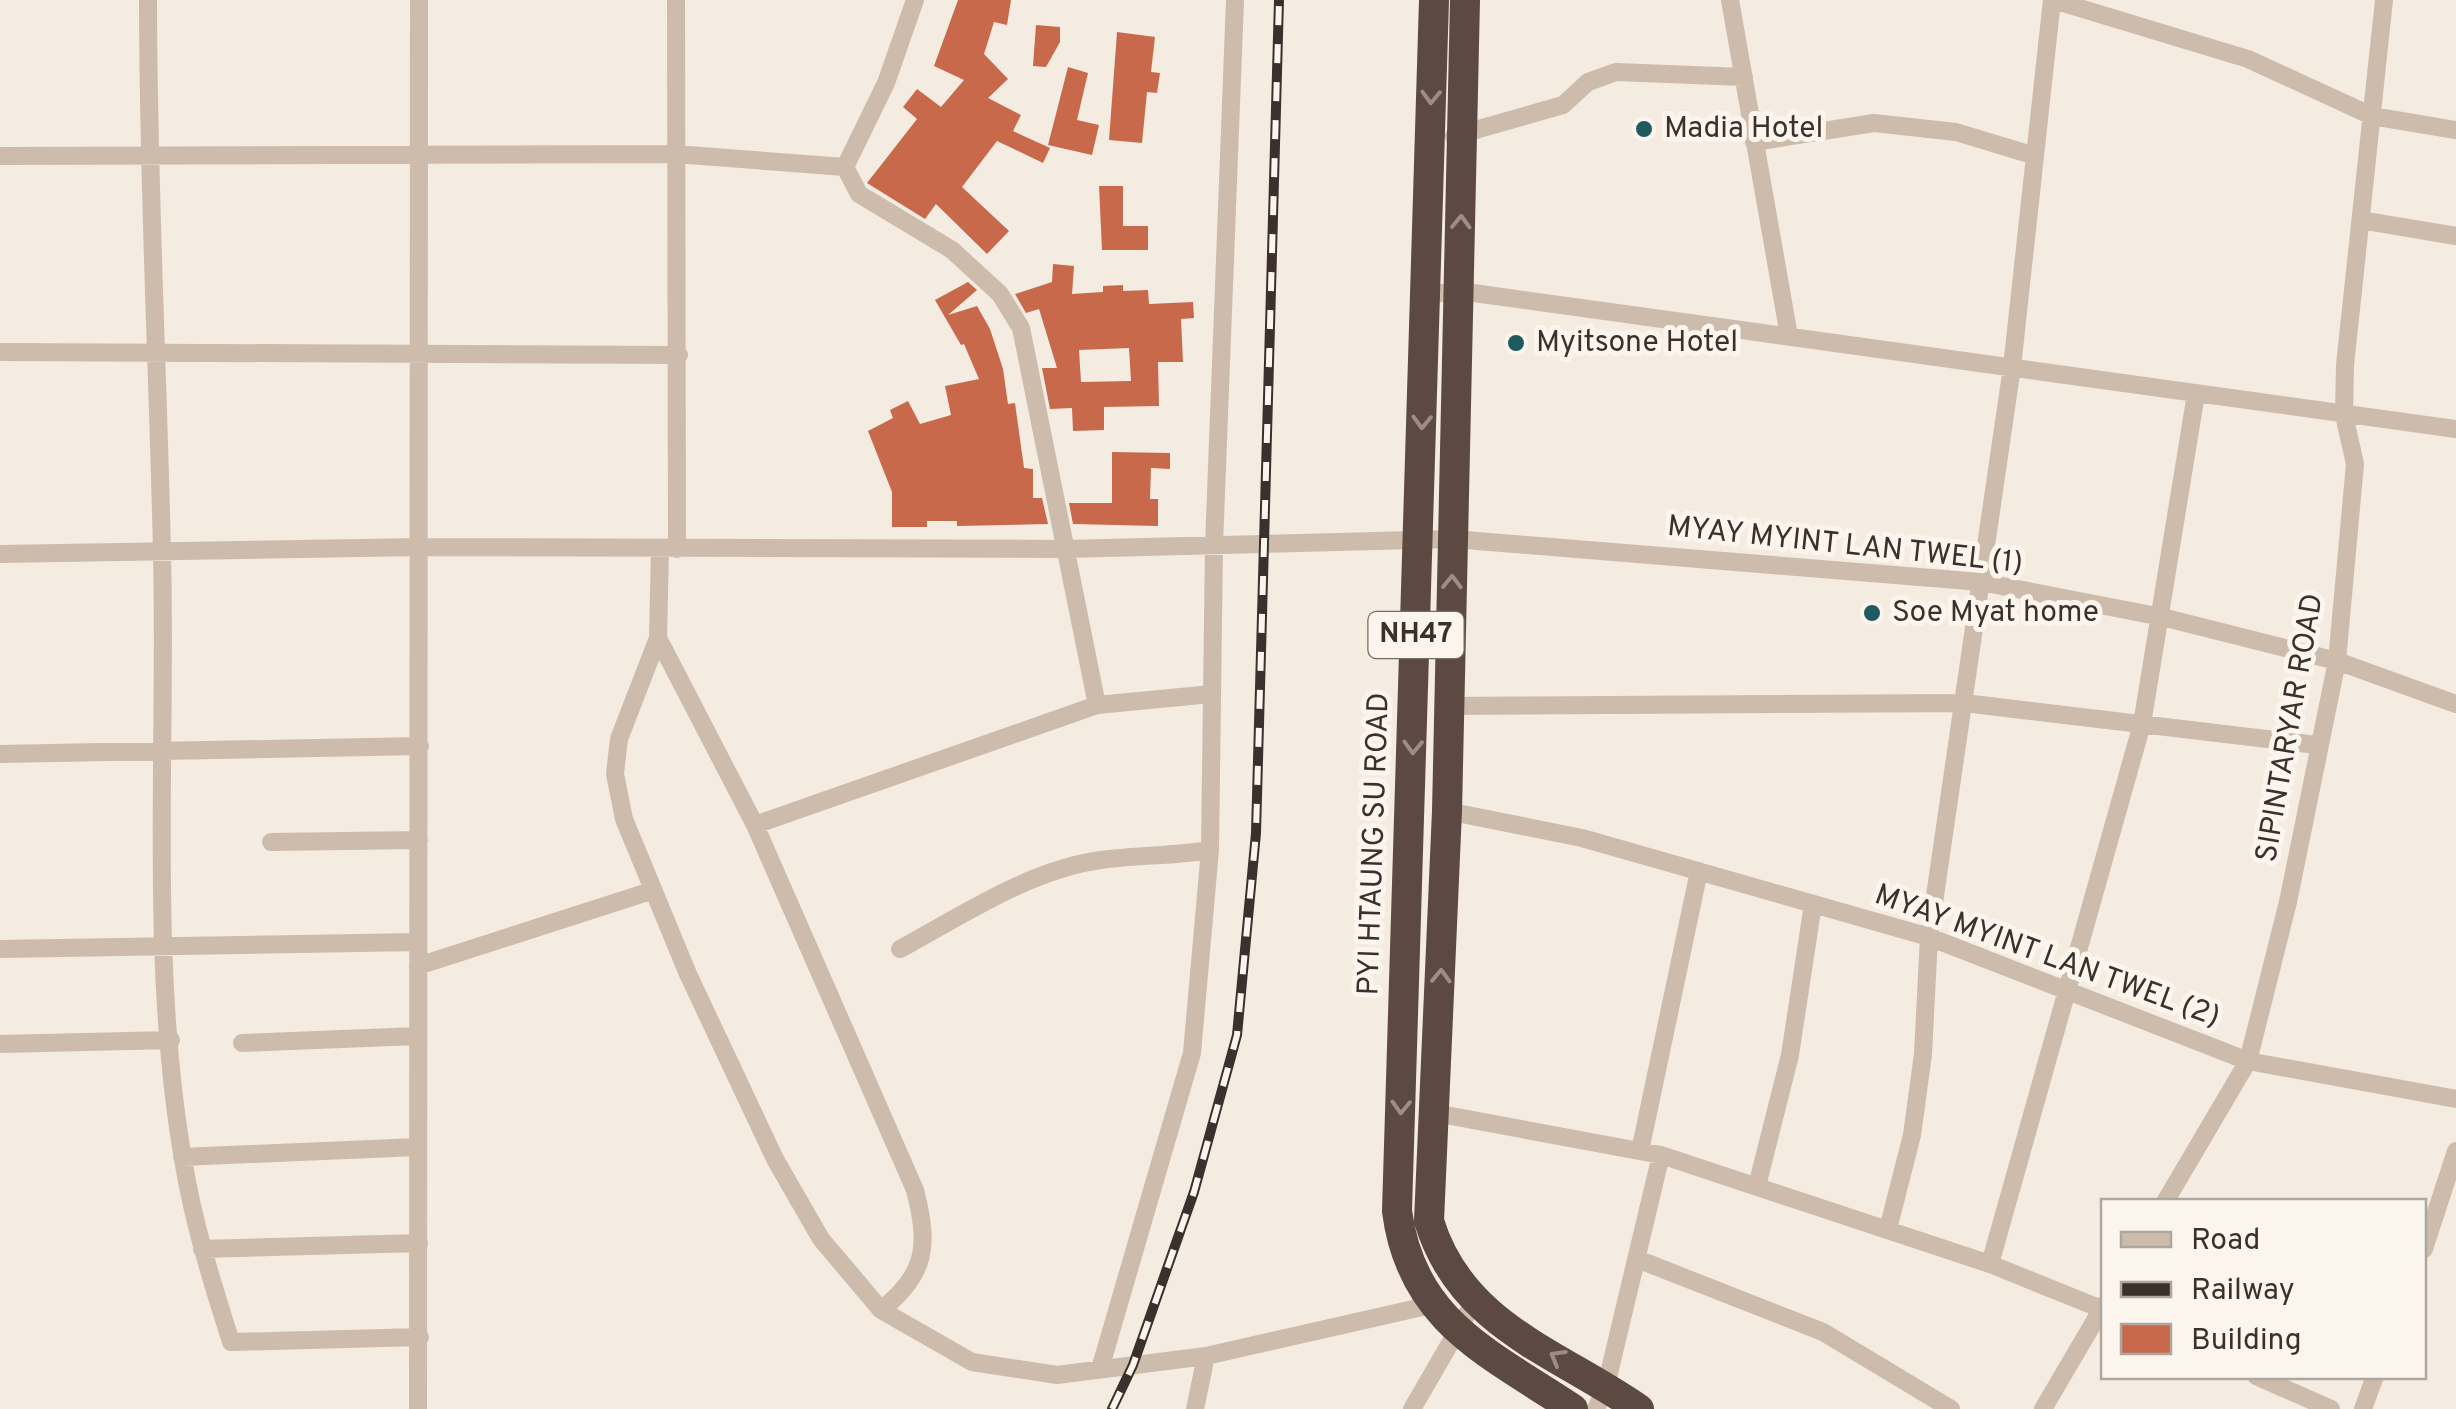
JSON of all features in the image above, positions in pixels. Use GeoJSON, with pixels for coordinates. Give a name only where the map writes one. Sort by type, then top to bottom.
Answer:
{"type":"FeatureCollection","features":[{"type":"Feature","properties":{"kind":"highway","name":"PYI HTAUNG SU ROAD"},"geometry":{"type":"LineString","coordinates":[[1431,1305],[1410,1268],[1397,1210],[1434,0]]}},
{"type":"Feature","properties":{"kind":"highway","name":"NH47"},"geometry":{"type":"LineString","coordinates":[[1465,0],[1447,810],[1429,1221],[1437,1248],[1474,1302],[1601,1398],[1639,1409]]}},
{"type":"Feature","properties":{"kind":"highway"},"geometry":{"type":"LineString","coordinates":[[1409,868],[1444,874]]}},
{"type":"Feature","properties":{"kind":"highway"},"geometry":{"type":"LineString","coordinates":[[1404,1050],[1438,1056]]}},
{"type":"Feature","properties":{"kind":"highway","name":"NH47"},"geometry":{"type":"LineString","coordinates":[[1431,1305],[1458,1332],[1573,1409]]}},
{"type":"Feature","properties":{"kind":"street"},"geometry":{"type":"LineString","coordinates":[[148,0],[148,156],[162,553],[165,947],[182,1157],[202,1249],[231,1342],[420,1336]]}},
{"type":"Feature","properties":{"kind":"street"},"geometry":{"type":"LineString","coordinates":[[418,1409],[419,0]]}},
{"type":"Feature","properties":{"kind":"street"},"geometry":{"type":"LineString","coordinates":[[676,0],[678,355],[668,549],[658,638],[620,739],[615,774],[624,819],[651,890],[776,1159],[821,1239],[880,1310],[972,1362],[1057,1375],[1206,1356],[1431,1305]]}},
{"type":"Feature","properties":{"kind":"street"},"geometry":{"type":"LineString","coordinates":[[845,167],[886,84],[915,0]]}},
{"type":"Feature","properties":{"kind":"street"},"geometry":{"type":"LineString","coordinates":[[1100,1369],[1192,1053],[1210,850],[1214,545],[1234,0]]}},
{"type":"Feature","properties":{"kind":"street"},"geometry":{"type":"LineString","coordinates":[[1730,0],[1789,336]]}},
{"type":"Feature","properties":{"kind":"street"},"geometry":{"type":"LineString","coordinates":[[1888,1229],[1912,1135],[1923,1054],[1929,937],[2012,367],[2052,0],[2248,59],[2372,116],[2456,130]]}},
{"type":"Feature","properties":{"kind":"street","name":"SIPINTARYAR ROAD"},"geometry":{"type":"LineString","coordinates":[[2167,1199],[2248,1061],[2288,902],[2316,745],[2337,661],[2355,464],[2344,415],[2345,365],[2384,0]]}},
{"type":"Feature","properties":{"kind":"street"},"geometry":{"type":"LineString","coordinates":[[1430,144],[1564,105],[1588,82],[1616,72],[1744,76]]}},
{"type":"Feature","properties":{"kind":"street"},"geometry":{"type":"LineString","coordinates":[[1754,142],[1874,123],[1956,132],[2035,156]]}},
{"type":"Feature","properties":{"kind":"street"},"geometry":{"type":"LineString","coordinates":[[0,156],[675,154],[845,167]]}},
{"type":"Feature","properties":{"kind":"street"},"geometry":{"type":"LineString","coordinates":[[845,167],[858,194],[952,250],[988,283],[1021,328],[1097,705]]}},
{"type":"Feature","properties":{"kind":"street"},"geometry":{"type":"LineString","coordinates":[[2361,220],[2456,236]]}},
{"type":"Feature","properties":{"kind":"street"},"geometry":{"type":"LineString","coordinates":[[1426,295],[1459,291],[2456,430]]}},
{"type":"Feature","properties":{"kind":"street"},"geometry":{"type":"LineString","coordinates":[[0,352],[678,355]]}},
{"type":"Feature","properties":{"kind":"street"},"geometry":{"type":"LineString","coordinates":[[1990,1264],[2070,991],[2142,724],[2196,394]]}},
{"type":"Feature","properties":{"kind":"street","name":"MYAY MYINT LAN TWEL (1)"},"geometry":{"type":"LineString","coordinates":[[0,554],[421,547],[1068,549],[1453,538],[1981,582],[2162,616],[2337,661],[2456,704]]}},
{"type":"Feature","properties":{"kind":"street"},"geometry":{"type":"LineString","coordinates":[[658,638],[755,825],[915,1190],[925,1231],[920,1262],[909,1288],[880,1310]]}},
{"type":"Feature","properties":{"kind":"street"},"geometry":{"type":"LineString","coordinates":[[755,825],[1097,705],[1212,694]]}},
{"type":"Feature","properties":{"kind":"street"},"geometry":{"type":"LineString","coordinates":[[1450,706],[1964,704],[2316,745]]}},
{"type":"Feature","properties":{"kind":"street"},"geometry":{"type":"LineString","coordinates":[[0,754],[420,746]]}},
{"type":"Feature","properties":{"kind":"street","name":"MYAY MYINT LAN TWEL (2)"},"geometry":{"type":"LineString","coordinates":[[1447,810],[1582,838],[1929,937],[2248,1061],[2456,1099]]}},
{"type":"Feature","properties":{"kind":"street"},"geometry":{"type":"LineString","coordinates":[[271,842],[419,840]]}},
{"type":"Feature","properties":{"kind":"street"},"geometry":{"type":"LineString","coordinates":[[900,949],[996,898],[1067,869],[1098,860],[1210,850]]}},
{"type":"Feature","properties":{"kind":"street"},"geometry":{"type":"LineString","coordinates":[[1640,1151],[1699,872]]}},
{"type":"Feature","properties":{"kind":"street"},"geometry":{"type":"LineString","coordinates":[[418,966],[651,890]]}},
{"type":"Feature","properties":{"kind":"street"},"geometry":{"type":"LineString","coordinates":[[1758,1186],[1790,1055],[1813,904]]}},
{"type":"Feature","properties":{"kind":"street"},"geometry":{"type":"LineString","coordinates":[[0,949],[418,942]]}},
{"type":"Feature","properties":{"kind":"street"},"geometry":{"type":"LineString","coordinates":[[242,1043],[418,1036]]}},
{"type":"Feature","properties":{"kind":"street"},"geometry":{"type":"LineString","coordinates":[[0,1044],[170,1040]]}},
{"type":"Feature","properties":{"kind":"street"},"geometry":{"type":"LineString","coordinates":[[1436,1113],[1662,1154],[1990,1264],[2101,1307]]}},
{"type":"Feature","properties":{"kind":"street"},"geometry":{"type":"LineString","coordinates":[[182,1157],[417,1147]]}},
{"type":"Feature","properties":{"kind":"street"},"geometry":{"type":"LineString","coordinates":[[2426,1243],[2456,1152]]}},
{"type":"Feature","properties":{"kind":"street"},"geometry":{"type":"LineString","coordinates":[[1601,1398],[1662,1154]]}},
{"type":"Feature","properties":{"kind":"street"},"geometry":{"type":"LineString","coordinates":[[202,1249],[418,1244]]}},
{"type":"Feature","properties":{"kind":"street"},"geometry":{"type":"LineString","coordinates":[[1637,1258],[1823,1332],[1951,1409]]}},
{"type":"Feature","properties":{"kind":"street"},"geometry":{"type":"LineString","coordinates":[[1412,1409],[1474,1302]]}},
{"type":"Feature","properties":{"kind":"street"},"geometry":{"type":"LineString","coordinates":[[2042,1409],[2101,1311]]}},
{"type":"Feature","properties":{"kind":"street"},"geometry":{"type":"LineString","coordinates":[[1195,1409],[1206,1356]]}},
{"type":"Feature","properties":{"kind":"street"},"geometry":{"type":"LineString","coordinates":[[2263,1379],[2330,1409]]}},
{"type":"Feature","properties":{"kind":"street"},"geometry":{"type":"LineString","coordinates":[[2362,1409],[2375,1379]]}},
{"type":"Feature","properties":{"kind":"building"},"geometry":{"type":"Polygon","coordinates":[[[958,0],[1011,0],[1007,25],[994,22],[984,54],[1008,79],[988,98],[1021,115],[1013,131],[1050,148],[1043,163],[997,141],[962,187],[1009,231],[987,254],[936,204],[925,219],[867,183],[917,119],[903,107],[917,89],[941,107],[964,80],[934,66],[958,0]]]}},
{"type":"Feature","properties":{"kind":"building"},"geometry":{"type":"Polygon","coordinates":[[[1036,25],[1060,27],[1060,42],[1046,67],[1033,66],[1036,25]]]}},
{"type":"Feature","properties":{"kind":"building"},"geometry":{"type":"Polygon","coordinates":[[[1117,32],[1155,37],[1151,72],[1160,73],[1157,93],[1147,92],[1142,143],[1109,140],[1117,32]]]}},
{"type":"Feature","properties":{"kind":"building"},"geometry":{"type":"Polygon","coordinates":[[[1068,67],[1088,73],[1077,120],[1099,125],[1092,155],[1048,145],[1068,67]]]}},
{"type":"Feature","properties":{"kind":"building"},"geometry":{"type":"Polygon","coordinates":[[[1099,186],[1123,186],[1123,226],[1148,226],[1148,250],[1102,250],[1099,186]]]}},
{"type":"Feature","properties":{"kind":"building"},"geometry":{"type":"Polygon","coordinates":[[[1053,264],[1074,266],[1072,294],[1103,292],[1103,286],[1123,285],[1123,291],[1148,290],[1149,304],[1193,302],[1194,318],[1181,319],[1183,362],[1158,362],[1159,406],[1104,407],[1104,430],[1073,431],[1072,408],[1050,409],[1042,368],[1057,368],[1039,309],[1026,313],[1015,294],[1052,282],[1053,264]],[[1129,348],[1079,350],[1081,382],[1131,381],[1129,348]]]}},
{"type":"Feature","properties":{"kind":"building"},"geometry":{"type":"Polygon","coordinates":[[[968,282],[977,290],[948,315],[977,306],[990,329],[1003,369],[1008,404],[1015,403],[1024,468],[1033,469],[1033,498],[1042,498],[1048,524],[957,526],[957,521],[927,521],[927,527],[892,527],[892,492],[868,431],[893,418],[890,410],[908,401],[920,424],[951,415],[945,386],[979,379],[964,344],[961,345],[935,300],[968,282]]]}},
{"type":"Feature","properties":{"kind":"building"},"geometry":{"type":"Polygon","coordinates":[[[1112,452],[1170,453],[1170,469],[1151,468],[1150,499],[1158,499],[1158,526],[1073,524],[1069,503],[1112,503],[1112,452]]]}},
{"type":"Feature","properties":{"kind":"railway"},"geometry":{"type":"LineString","coordinates":[[1112,1409],[1133,1365],[1194,1192],[1237,1035],[1256,833],[1279,0]]}},
{"type":"Feature","properties":{"kind":"place","name":"Madia Hotel"},"geometry":{"type":"Point","coordinates":[1644,129]}},
{"type":"Feature","properties":{"kind":"place","name":"Myitsone Hotel"},"geometry":{"type":"Point","coordinates":[1516,343]}},
{"type":"Feature","properties":{"kind":"place","name":"Soe Myat home"},"geometry":{"type":"Point","coordinates":[1872,613]}}]}
